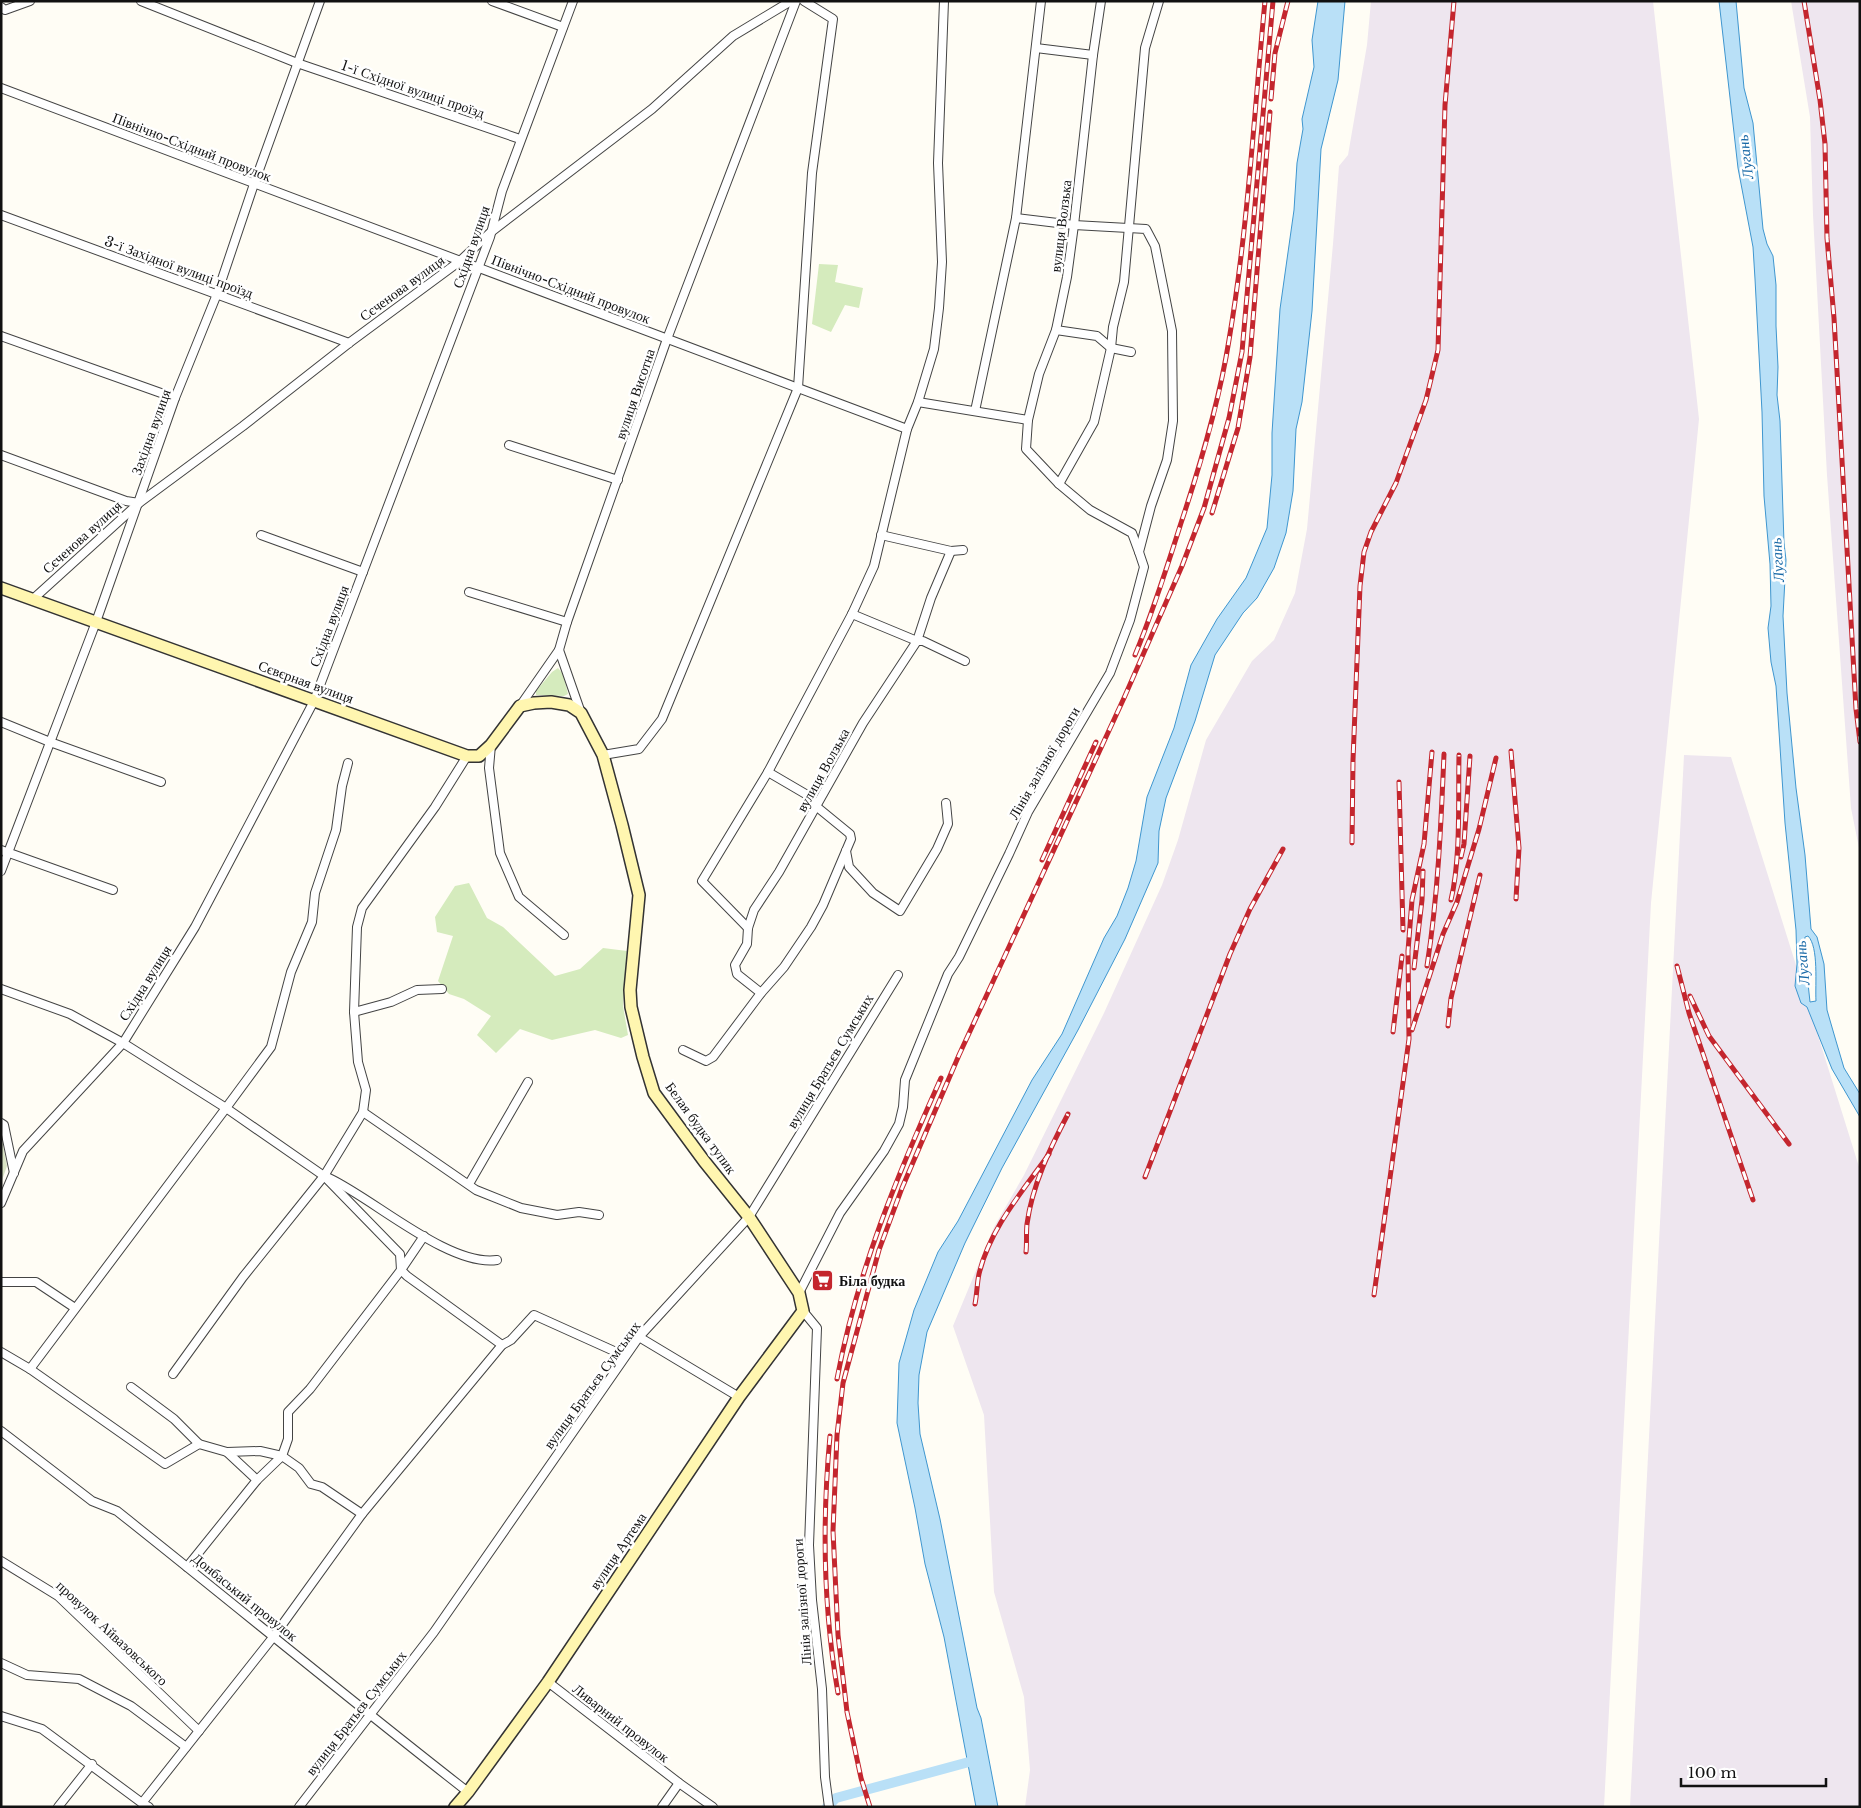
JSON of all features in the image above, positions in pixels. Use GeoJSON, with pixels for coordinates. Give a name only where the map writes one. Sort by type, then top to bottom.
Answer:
{"type":"FeatureCollection","features":[{"type":"Feature","properties":{"kind":"street"},"geometry":{"type":"LineString","coordinates":[[1,7],[5,10],[30,1]]}},
{"type":"Feature","properties":{"kind":"street","name":"1-ї Східної вулиці проїзд"},"geometry":{"type":"LineString","coordinates":[[141,1],[297,63],[520,139]]}},
{"type":"Feature","properties":{"kind":"street","name":"Західна вулиця"},"geometry":{"type":"LineString","coordinates":[[1,870],[5,851],[50,742],[96,622],[175,398],[217,294],[254,184],[320,1]]}},
{"type":"Feature","properties":{"kind":"street"},"geometry":{"type":"LineString","coordinates":[[492,1],[563,27]]}},
{"type":"Feature","properties":{"kind":"street","name":"Східна вулиця"},"geometry":{"type":"LineString","coordinates":[[1,1203],[23,1150],[123,1043],[196,927],[314,700],[492,232],[502,191],[520,139],[573,1]]}},
{"type":"Feature","properties":{"kind":"street","name":"Сєченова вулиця"},"geometry":{"type":"LineString","coordinates":[[32,600],[139,503],[243,426],[349,342],[460,261],[492,232],[652,109],[734,36],[791,1]]}},
{"type":"Feature","properties":{"kind":"street","name":"вулиця Висотна"},"geometry":{"type":"LineString","coordinates":[[520,706],[559,650],[567,622],[667,339],[796,1]]}},
{"type":"Feature","properties":{"kind":"street"},"geometry":{"type":"LineString","coordinates":[[603,756],[639,749],[662,719],[798,388],[812,173],[833,19],[804,1]]}},
{"type":"Feature","properties":{"kind":"street"},"geometry":{"type":"LineString","coordinates":[[748,928],[702,882],[768,772],[852,614],[874,566],[907,429],[918,402],[934,349],[942,262],[938,163],[944,1]]}},
{"type":"Feature","properties":{"kind":"street"},"geometry":{"type":"LineString","coordinates":[[975,411],[1016,218],[1041,1]]}},
{"type":"Feature","properties":{"kind":"street","name":"вулиця Волзька"},"geometry":{"type":"LineString","coordinates":[[1059,484],[1026,449],[1028,420],[1039,374],[1056,330],[1074,225],[1101,1]]}},
{"type":"Feature","properties":{"kind":"street"},"geometry":{"type":"LineString","coordinates":[[1139,552],[1132,533],[1090,510],[1059,484],[1094,422],[1111,348],[1113,327],[1124,282],[1145,48],[1159,1]]}},
{"type":"Feature","properties":{"kind":"street"},"geometry":{"type":"LineString","coordinates":[[1036,48],[1093,55]]}},
{"type":"Feature","properties":{"kind":"street","name":"Північно-Східний провулок"},"geometry":{"type":"LineString","coordinates":[[1,88],[907,429]]}},
{"type":"Feature","properties":{"kind":"street","name":"3-ї Західної вулиці проїзд"},"geometry":{"type":"LineString","coordinates":[[1,215],[349,342]]}},
{"type":"Feature","properties":{"kind":"street"},"geometry":{"type":"LineString","coordinates":[[1016,218],[1074,225],[1130,227]]}},
{"type":"Feature","properties":{"kind":"street","name":"Лінія залізної дороги"},"geometry":{"type":"LineString","coordinates":[[799,1293],[840,1213],[884,1151],[899,1124],[903,1107],[905,1080],[948,974],[959,957],[1028,812],[1110,673],[1130,620],[1144,567],[1139,552],[1151,506],[1167,460],[1173,421],[1172,331],[1155,246],[1146,229],[1130,227]]}},
{"type":"Feature","properties":{"kind":"street"},"geometry":{"type":"LineString","coordinates":[[1056,330],[1097,336],[1111,348],[1131,352]]}},
{"type":"Feature","properties":{"kind":"street"},"geometry":{"type":"LineString","coordinates":[[1,336],[175,398]]}},
{"type":"Feature","properties":{"kind":"street"},"geometry":{"type":"LineString","coordinates":[[918,402],[1028,420]]}},
{"type":"Feature","properties":{"kind":"street"},"geometry":{"type":"LineString","coordinates":[[509,445],[618,480]]}},
{"type":"Feature","properties":{"kind":"street"},"geometry":{"type":"LineString","coordinates":[[1,455],[126,501],[139,503]]}},
{"type":"Feature","properties":{"kind":"street"},"geometry":{"type":"LineString","coordinates":[[261,535],[363,572]]}},
{"type":"Feature","properties":{"kind":"street"},"geometry":{"type":"LineString","coordinates":[[881,535],[952,551],[963,550]]}},
{"type":"Feature","properties":{"kind":"street","name":"вулиця Волзька"},"geometry":{"type":"LineString","coordinates":[[761,993],[737,974],[735,965],[747,944],[748,928],[754,910],[817,807],[863,723],[917,641],[931,598],[952,551]]}},
{"type":"Feature","properties":{"kind":"street","name":"Сєвєрная вулиця"},"geometry":{"type":"LineString","coordinates":[[1,588],[467,756]]}},
{"type":"Feature","properties":{"kind":"street"},"geometry":{"type":"LineString","coordinates":[[469,592],[567,622]]}},
{"type":"Feature","properties":{"kind":"street"},"geometry":{"type":"LineString","coordinates":[[852,614],[917,641],[923,641],[965,661]]}},
{"type":"Feature","properties":{"kind":"street"},"geometry":{"type":"LineString","coordinates":[[559,650],[581,713]]}},
{"type":"Feature","properties":{"kind":"street"},"geometry":{"type":"LineString","coordinates":[[173,1374],[243,1277],[324,1176],[363,1112],[366,1090],[358,1062],[354,1012],[358,927],[362,908],[435,807],[467,756],[479,756],[491,745],[520,706],[551,702],[569,705],[581,713]]}},
{"type":"Feature","properties":{"kind":"street","name":"Белая будка тупик"},"geometry":{"type":"LineString","coordinates":[[581,713],[603,756],[639,894],[630,990],[633,1020],[654,1093],[704,1162],[748,1217],[799,1293],[802,1311]]}},
{"type":"Feature","properties":{"kind":"street"},"geometry":{"type":"LineString","coordinates":[[1,722],[50,742],[161,782]]}},
{"type":"Feature","properties":{"kind":"street"},"geometry":{"type":"LineString","coordinates":[[491,745],[489,768],[500,852],[519,897],[564,935]]}},
{"type":"Feature","properties":{"kind":"street"},"geometry":{"type":"LineString","coordinates":[[30,1369],[271,1047],[292,972],[312,922],[315,893],[336,830],[342,786],[348,763]]}},
{"type":"Feature","properties":{"kind":"street"},"geometry":{"type":"LineString","coordinates":[[683,1050],[706,1061],[713,1057],[761,993],[784,967],[811,927],[831,888],[851,839],[850,834],[817,807],[809,796],[768,772]]}},
{"type":"Feature","properties":{"kind":"street"},"geometry":{"type":"LineString","coordinates":[[846,849],[848,868],[873,893],[900,911],[936,849],[948,824],[946,803]]}},
{"type":"Feature","properties":{"kind":"street"},"geometry":{"type":"LineString","coordinates":[[5,851],[113,890]]}},
{"type":"Feature","properties":{"kind":"street","name":"вулиця Братьєв Сумських"},"geometry":{"type":"LineString","coordinates":[[299,1807],[434,1632],[639,1337],[748,1217],[898,974]]}},
{"type":"Feature","properties":{"kind":"street"},"geometry":{"type":"LineString","coordinates":[[354,1012],[391,1002],[417,990],[442,988]]}},
{"type":"Feature","properties":{"kind":"street"},"geometry":{"type":"LineString","coordinates":[[1,989],[70,1014],[123,1043],[226,1108],[324,1176],[348,1187],[424,1236],[459,1254],[488,1261],[497,1260]]}},
{"type":"Feature","properties":{"kind":"street"},"geometry":{"type":"LineString","coordinates":[[469,1184],[528,1082]]}},
{"type":"Feature","properties":{"kind":"street"},"geometry":{"type":"LineString","coordinates":[[363,1112],[476,1190],[521,1208],[557,1214],[579,1212],[599,1215]]}},
{"type":"Feature","properties":{"kind":"street"},"geometry":{"type":"LineString","coordinates":[[1,1122],[4,1125],[14,1173]]}},
{"type":"Feature","properties":{"kind":"street"},"geometry":{"type":"LineString","coordinates":[[324,1176],[400,1254],[401,1270],[407,1276],[502,1345]]}},
{"type":"Feature","properties":{"kind":"street"},"geometry":{"type":"LineString","coordinates":[[187,1566],[257,1480],[282,1456],[288,1439],[288,1412],[310,1389],[401,1270],[424,1236]]}},
{"type":"Feature","properties":{"kind":"street"},"geometry":{"type":"LineString","coordinates":[[1,1282],[36,1282],[75,1308]]}},
{"type":"Feature","properties":{"kind":"street","name":"Лінія залізної дороги"},"geometry":{"type":"LineString","coordinates":[[802,1311],[817,1328],[809,1545],[812,1600],[822,1689],[829,1807]]}},
{"type":"Feature","properties":{"kind":"street","name":"вулиця Артема"},"geometry":{"type":"LineString","coordinates":[[455,1807],[548,1682],[740,1397],[802,1311]]}},
{"type":"Feature","properties":{"kind":"street"},"geometry":{"type":"LineString","coordinates":[[1,1716],[42,1729],[147,1806],[186,1747],[274,1636],[362,1514],[502,1345],[511,1340],[534,1315],[625,1356]]}},
{"type":"Feature","properties":{"kind":"street"},"geometry":{"type":"LineString","coordinates":[[639,1337],[740,1397]]}},
{"type":"Feature","properties":{"kind":"street"},"geometry":{"type":"LineString","coordinates":[[1,1352],[30,1369],[165,1464],[199,1444]]}},
{"type":"Feature","properties":{"kind":"street"},"geometry":{"type":"LineString","coordinates":[[131,1387],[174,1419],[199,1444],[227,1452],[260,1451],[282,1456],[299,1468],[311,1484],[322,1487],[362,1514]]}},
{"type":"Feature","properties":{"kind":"street","name":"Донбаський провулок"},"geometry":{"type":"LineString","coordinates":[[1,1431],[92,1502],[117,1510],[370,1716],[468,1792]]}},
{"type":"Feature","properties":{"kind":"street"},"geometry":{"type":"LineString","coordinates":[[227,1452],[257,1480]]}},
{"type":"Feature","properties":{"kind":"street","name":"провулок Айвазовського"},"geometry":{"type":"LineString","coordinates":[[1,1561],[58,1596],[199,1731]]}},
{"type":"Feature","properties":{"kind":"street"},"geometry":{"type":"LineString","coordinates":[[1,1663],[27,1675],[79,1679],[130,1706],[186,1747]]}},
{"type":"Feature","properties":{"kind":"street","name":"Ливарний провулок"},"geometry":{"type":"LineString","coordinates":[[548,1682],[713,1807]]}},
{"type":"Feature","properties":{"kind":"street"},"geometry":{"type":"LineString","coordinates":[[58,1807],[92,1764]]}},
{"type":"Feature","properties":{"kind":"street"},"geometry":{"type":"LineString","coordinates":[[662,1807],[679,1783]]}},
{"type":"Feature","properties":{"kind":"shaded area"},"geometry":{"type":"Polygon","coordinates":[[[1371,1],[1653,1],[1699,419],[1651,903],[1604,1807],[1025,1807],[1030,1770],[1024,1697],[994,1592],[984,1415],[953,1326],[994,1227],[1024,1175],[1104,1013],[1162,885],[1178,840],[1206,740],[1252,661],[1274,640],[1295,593],[1307,529],[1339,166],[1348,155],[1367,45],[1371,1]]]}},
{"type":"Feature","properties":{"kind":"shaded area"},"geometry":{"type":"Polygon","coordinates":[[[1791,1],[1860,1],[1860,853],[1851,808],[1827,475],[1813,215],[1810,117],[1791,1]]]}},
{"type":"Feature","properties":{"kind":"shaded area"},"geometry":{"type":"Polygon","coordinates":[[[1684,755],[1731,757],[1860,1170],[1860,1807],[1630,1807],[1684,755]]]}},
{"type":"Feature","properties":{"kind":"green space"},"geometry":{"type":"Polygon","coordinates":[[[819,264],[838,265],[835,282],[863,288],[859,308],[845,305],[831,332],[812,324],[819,264]]]}},
{"type":"Feature","properties":{"kind":"green space"},"geometry":{"type":"Polygon","coordinates":[[[558,668],[563,674],[568,694],[564,696],[536,695],[536,691],[552,672],[558,668]]]}},
{"type":"Feature","properties":{"kind":"green space"},"geometry":{"type":"Polygon","coordinates":[[[469,883],[487,918],[503,927],[555,976],[580,969],[603,948],[627,951],[623,1006],[628,1035],[621,1038],[595,1030],[552,1040],[520,1029],[496,1053],[477,1035],[491,1016],[464,999],[449,994],[438,981],[453,936],[437,932],[435,917],[455,886],[469,883]]]}},
{"type":"Feature","properties":{"kind":"green space"},"geometry":{"type":"Polygon","coordinates":[[[1,1135],[7,1166],[1,1183],[1,1135]]]}},
{"type":"Feature","properties":{"kind":"water"},"geometry":{"type":"Polygon","coordinates":[[[1318,1],[1345,1],[1338,80],[1321,149],[1312,311],[1302,402],[1296,429],[1293,491],[1286,533],[1274,568],[1257,598],[1243,613],[1215,655],[1195,721],[1166,798],[1159,831],[1158,863],[1125,939],[1078,1030],[1002,1168],[965,1243],[927,1332],[919,1375],[920,1434],[940,1519],[998,1807],[976,1807],[944,1637],[925,1564],[897,1423],[899,1363],[914,1310],[938,1252],[958,1221],[1032,1080],[1062,1034],[1104,938],[1117,916],[1136,861],[1147,797],[1174,728],[1191,665],[1217,619],[1246,578],[1267,528],[1272,475],[1272,433],[1280,309],[1294,210],[1297,163],[1303,129],[1302,119],[1314,67],[1312,40],[1318,1]]]}},
{"type":"Feature","properties":{"kind":"water","name":"Лугань"},"geometry":{"type":"Polygon","coordinates":[[[1719,1],[1736,1],[1744,88],[1753,123],[1763,229],[1773,256],[1776,285],[1777,395],[1780,421],[1786,560],[1783,616],[1787,693],[1796,788],[1805,855],[1811,929],[1817,937],[1824,964],[1827,1010],[1844,1068],[1860,1094],[1860,1117],[1832,1069],[1807,1007],[1801,1003],[1795,986],[1797,964],[1796,930],[1785,823],[1776,686],[1771,662],[1768,628],[1771,606],[1770,564],[1764,496],[1762,412],[1753,247],[1738,168],[1719,1]],[[1808,936],[1805,937],[1804,946],[1810,1002],[1816,1001],[1816,967],[1811,941],[1808,936]]]}},
{"type":"Feature","properties":{"kind":"waterway"},"geometry":{"type":"LineString","coordinates":[[827,1807],[836,1798],[980,1759]]}},
{"type":"Feature","properties":{"kind":"railway"},"geometry":{"type":"LineString","coordinates":[[1135,655],[1160,589],[1196,478],[1215,410],[1225,363],[1236,298],[1246,213],[1265,1]]}},
{"type":"Feature","properties":{"kind":"railway"},"geometry":{"type":"LineString","coordinates":[[870,1807],[861,1778],[847,1712],[838,1635],[833,1531],[837,1435],[843,1383],[879,1250],[902,1188],[959,1055],[1124,698],[1182,566],[1204,508],[1229,418],[1242,352],[1273,1]]}},
{"type":"Feature","properties":{"kind":"railway"},"geometry":{"type":"LineString","coordinates":[[1271,99],[1275,53],[1288,1]]}},
{"type":"Feature","properties":{"kind":"railway"},"geometry":{"type":"LineString","coordinates":[[1352,843],[1353,760],[1360,586],[1364,552],[1371,532],[1396,483],[1426,400],[1438,350],[1445,105],[1454,1]]}},
{"type":"Feature","properties":{"kind":"railway"},"geometry":{"type":"LineString","coordinates":[[1804,1],[1825,144],[1827,238],[1834,318],[1856,709],[1860,742]]}},
{"type":"Feature","properties":{"kind":"railway"},"geometry":{"type":"LineString","coordinates":[[1212,513],[1238,428],[1250,357],[1270,112]]}},
{"type":"Feature","properties":{"kind":"railway"},"geometry":{"type":"LineString","coordinates":[[1042,860],[1096,742]]}},
{"type":"Feature","properties":{"kind":"railway"},"geometry":{"type":"LineString","coordinates":[[1511,751],[1519,848],[1516,899]]}},
{"type":"Feature","properties":{"kind":"railway"},"geometry":{"type":"LineString","coordinates":[[1374,1295],[1409,1039],[1408,951],[1412,900],[1424,844],[1432,752]]}},
{"type":"Feature","properties":{"kind":"railway"},"geometry":{"type":"LineString","coordinates":[[1427,966],[1436,887],[1444,754]]}},
{"type":"Feature","properties":{"kind":"railway"},"geometry":{"type":"LineString","coordinates":[[1451,900],[1458,847],[1459,755]]}},
{"type":"Feature","properties":{"kind":"railway"},"geometry":{"type":"LineString","coordinates":[[1461,857],[1464,844],[1470,756]]}},
{"type":"Feature","properties":{"kind":"railway"},"geometry":{"type":"LineString","coordinates":[[1412,1030],[1443,934],[1457,902],[1479,829],[1496,758]]}},
{"type":"Feature","properties":{"kind":"railway"},"geometry":{"type":"LineString","coordinates":[[1399,782],[1403,930]]}},
{"type":"Feature","properties":{"kind":"railway"},"geometry":{"type":"LineString","coordinates":[[1145,1177],[1230,954],[1250,909],[1283,849]]}},
{"type":"Feature","properties":{"kind":"railway"},"geometry":{"type":"LineString","coordinates":[[1414,968],[1422,900],[1423,871]]}},
{"type":"Feature","properties":{"kind":"railway"},"geometry":{"type":"LineString","coordinates":[[1448,1026],[1451,998],[1480,875]]}},
{"type":"Feature","properties":{"kind":"railway"},"geometry":{"type":"LineString","coordinates":[[1393,1032],[1402,956]]}},
{"type":"Feature","properties":{"kind":"railway"},"geometry":{"type":"LineString","coordinates":[[1677,966],[1689,1013],[1753,1200]]}},
{"type":"Feature","properties":{"kind":"railway"},"geometry":{"type":"LineString","coordinates":[[1690,996],[1709,1036],[1789,1144]]}},
{"type":"Feature","properties":{"kind":"railway"},"geometry":{"type":"LineString","coordinates":[[837,1379],[845,1339],[880,1225],[909,1151],[941,1078]]}},
{"type":"Feature","properties":{"kind":"railway"},"geometry":{"type":"LineString","coordinates":[[1026,1252],[1029,1210],[1037,1181],[1068,1114]]}},
{"type":"Feature","properties":{"kind":"railway"},"geometry":{"type":"LineString","coordinates":[[975,1304],[979,1274],[991,1241],[1008,1211],[1049,1154]]}},
{"type":"Feature","properties":{"kind":"railway"},"geometry":{"type":"LineString","coordinates":[[830,1436],[827,1468],[825,1564],[829,1629],[838,1693]]}},
{"type":"Feature","properties":{"kind":"place","name":"Біла будка"},"geometry":{"type":"Point","coordinates":[823,1281]}}]}
